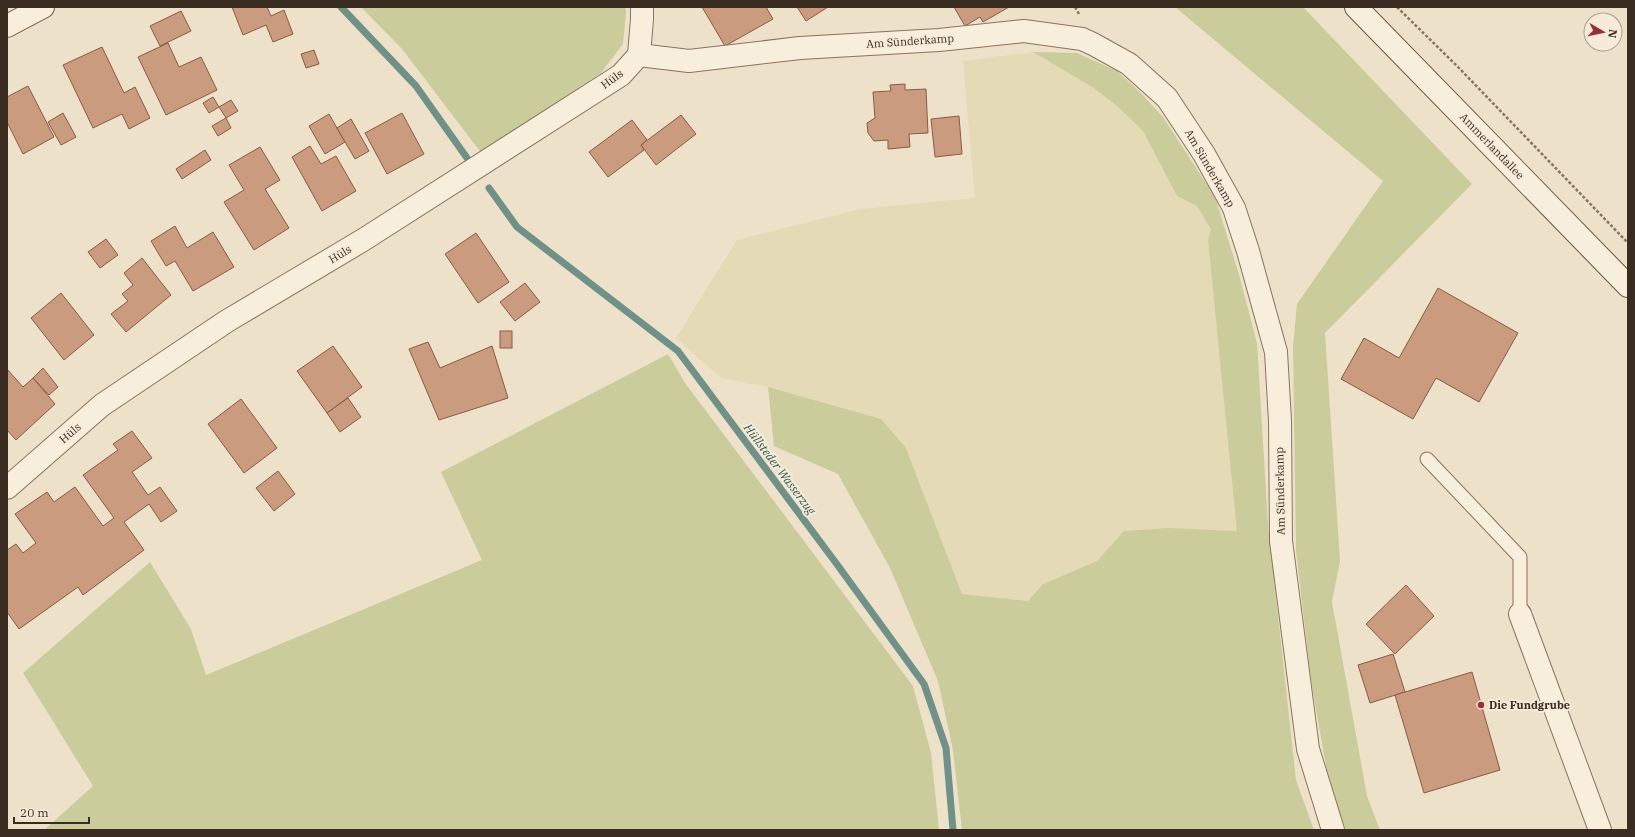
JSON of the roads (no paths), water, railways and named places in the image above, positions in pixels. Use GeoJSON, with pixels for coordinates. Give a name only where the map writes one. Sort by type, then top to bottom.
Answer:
{"type":"FeatureCollection","features":[{"type":"Feature","properties":{"kind":"street"},"geometry":{"type":"LineString","coordinates":[[7,26],[43,7]]}},
{"type":"Feature","properties":{"kind":"street"},"geometry":{"type":"LineString","coordinates":[[639,55],[642,7]]}},
{"type":"Feature","properties":{"kind":"street","name":"Ammerlandallee"},"geometry":{"type":"LineString","coordinates":[[1356,7],[1628,286]]}},
{"type":"Feature","properties":{"kind":"street","name":"Am Sünderkamp"},"geometry":{"type":"LineString","coordinates":[[639,55],[689,61],[800,48],[939,40],[1024,31],[1082,39],[1093,44],[1129,64],[1167,98],[1204,154],[1234,208],[1248,251],[1276,352],[1280,421],[1281,541],[1308,749],[1333,830]]}},
{"type":"Feature","properties":{"kind":"street","name":"Hüls"},"geometry":{"type":"LineString","coordinates":[[7,488],[102,405],[227,320],[363,240],[621,74],[639,55]]}},
{"type":"Feature","properties":{"kind":"street"},"geometry":{"type":"LineString","coordinates":[[1520,614],[1600,830]]}},
{"type":"Feature","properties":{"kind":"lane"},"geometry":{"type":"LineString","coordinates":[[1427,459],[1520,557],[1520,614]]}},
{"type":"Feature","properties":{"kind":"waterway","name":"Hüllsteder Wasserzug"},"geometry":{"type":"LineString","coordinates":[[341,7],[416,86],[467,158]]}},
{"type":"Feature","properties":{"kind":"waterway","name":"Hüllsteder Wasserzug"},"geometry":{"type":"LineString","coordinates":[[489,188],[517,227],[678,351],[924,684],[946,748],[953,830]]}},
{"type":"Feature","properties":{"kind":"place","name":"Die Fundgrube"},"geometry":{"type":"Point","coordinates":[1481,705]}}]}
